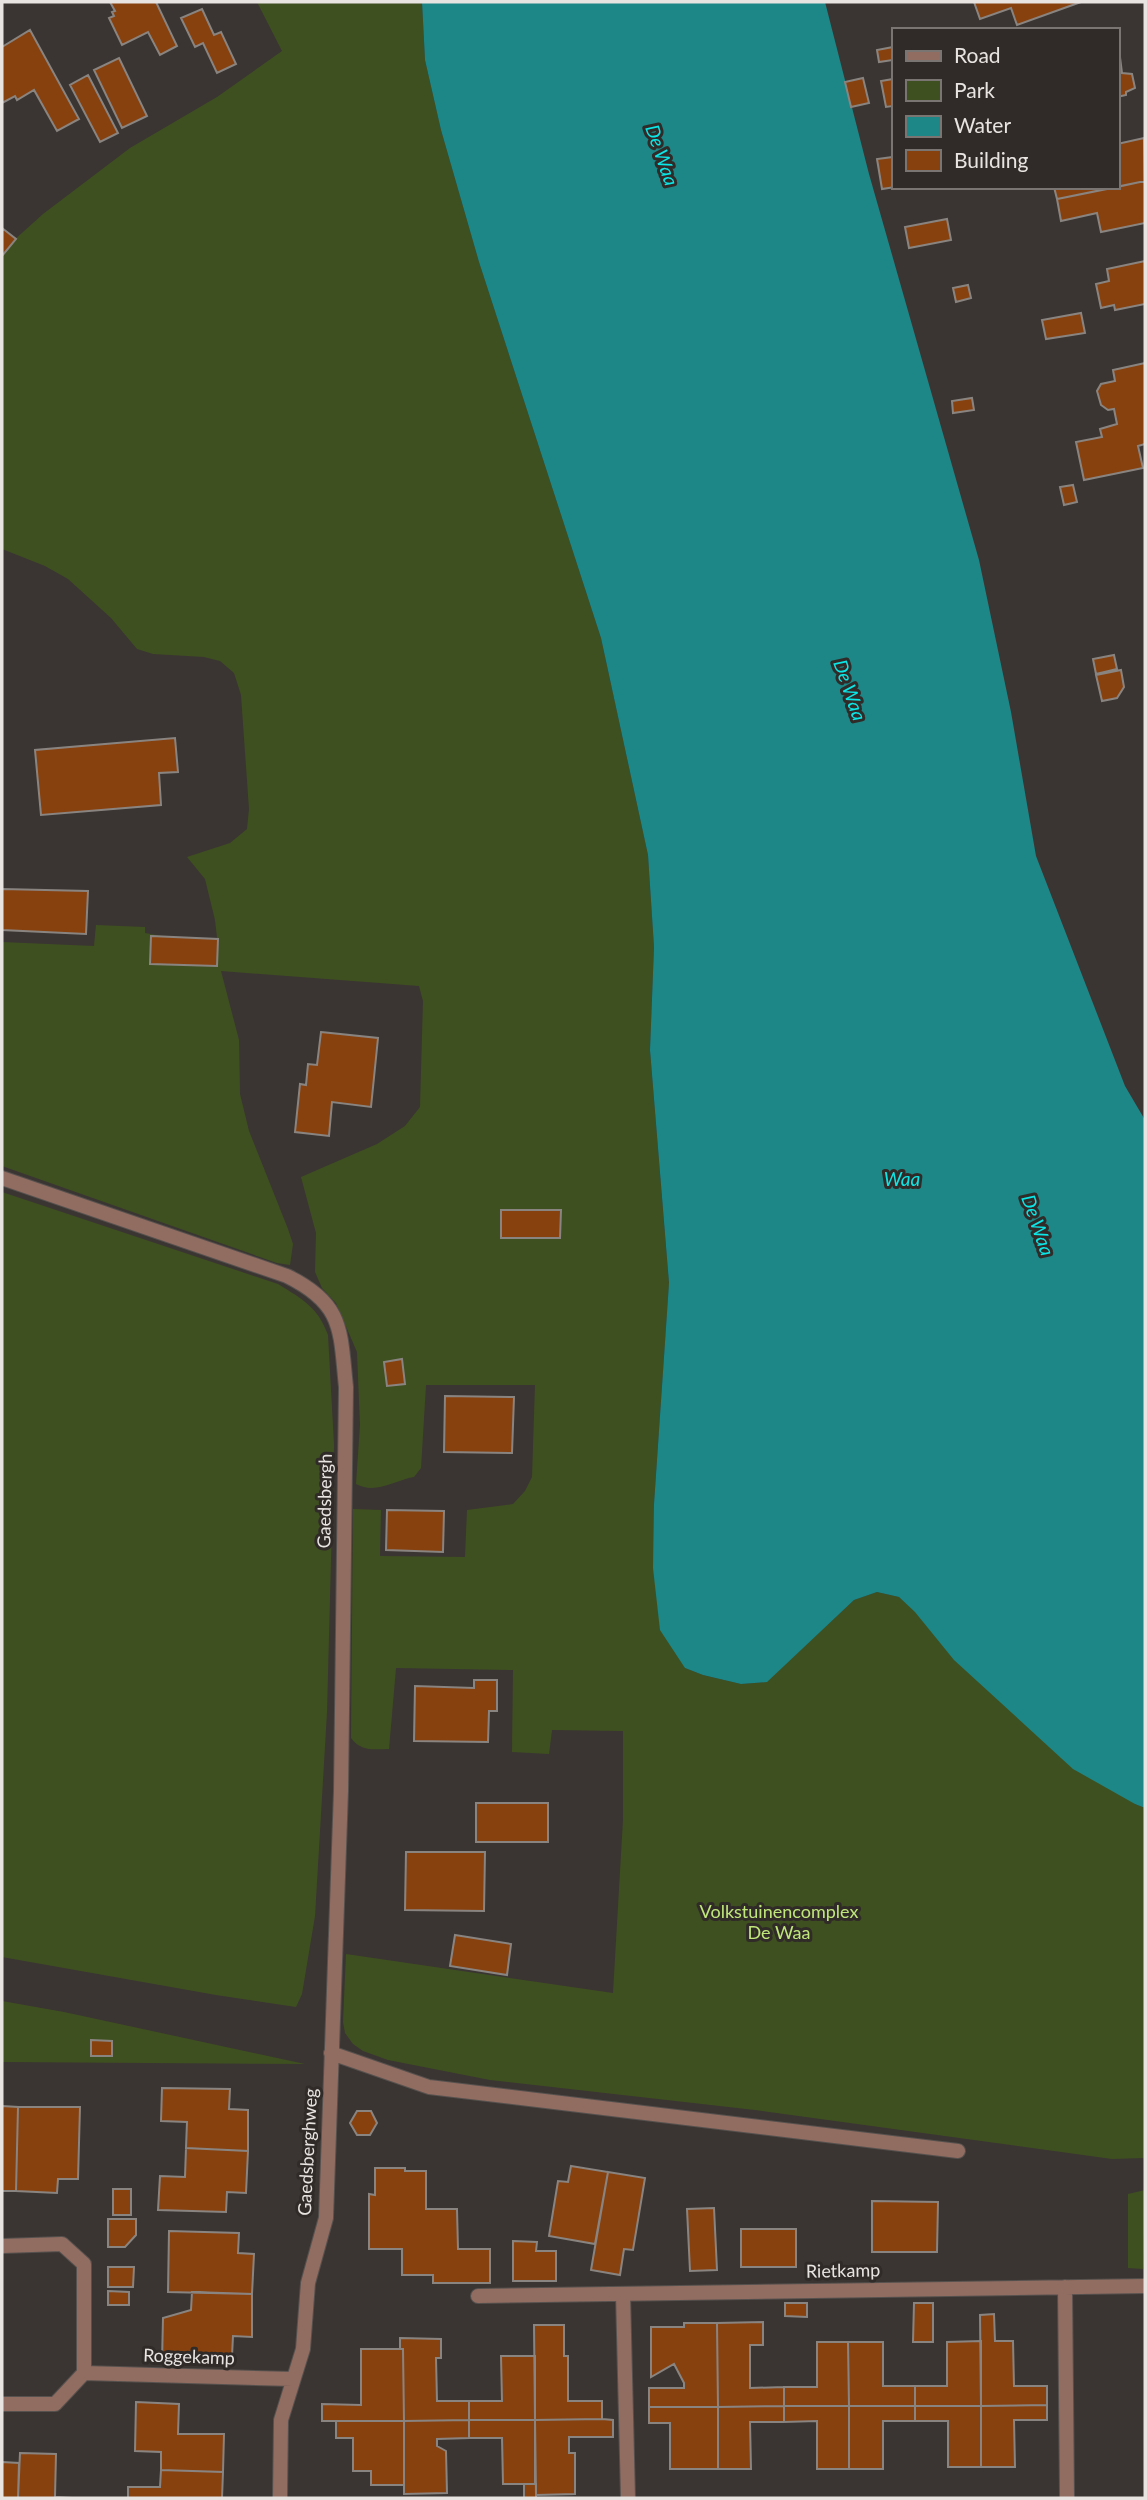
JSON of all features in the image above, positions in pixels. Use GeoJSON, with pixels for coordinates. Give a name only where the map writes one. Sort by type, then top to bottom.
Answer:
{"type":"FeatureCollection","features":[{"type":"Feature","properties":{"kind":"street","name":"Gaedsbergh"},"geometry":{"type":"LineString","coordinates":[[2,1178],[287,1276],[311,1289],[335,1315],[341,1333],[346,1387],[341,1791],[331,2053]]}},
{"type":"Feature","properties":{"kind":"street"},"geometry":{"type":"LineString","coordinates":[[331,2053],[429,2087],[958,2151]]}},
{"type":"Feature","properties":{"kind":"street","name":"Gaedsberghweg"},"geometry":{"type":"LineString","coordinates":[[281,2498],[281,2420],[303,2349],[307,2283],[326,2218],[331,2053]]}},
{"type":"Feature","properties":{"kind":"street"},"geometry":{"type":"LineString","coordinates":[[2,2246],[62,2245],[84,2264],[84,2374],[55,2404],[2,2404]]}},
{"type":"Feature","properties":{"kind":"street","name":"Rietkamp"},"geometry":{"type":"LineString","coordinates":[[478,2296],[1145,2286]]}},
{"type":"Feature","properties":{"kind":"street"},"geometry":{"type":"LineString","coordinates":[[1065,2287],[1067,2498]]}},
{"type":"Feature","properties":{"kind":"street"},"geometry":{"type":"LineString","coordinates":[[623,2294],[628,2498]]}},
{"type":"Feature","properties":{"kind":"street","name":"Roggekamp"},"geometry":{"type":"LineString","coordinates":[[84,2374],[293,2379]]}},
{"type":"Feature","properties":{"kind":"green space","name":"Volkstuinencomplex De Waa"},"geometry":{"type":"Polygon","coordinates":[[[257,2],[422,2],[425,60],[441,130],[479,262],[601,638],[648,855],[654,947],[650,1050],[669,1284],[654,1504],[685,1668],[741,1684],[766,1682],[854,1600],[877,1592],[899,1597],[1135,1804],[1145,1808],[1145,2158],[1112,2159],[755,2110],[490,2080],[388,2060],[363,2051],[353,2044],[345,2033],[343,2022],[346,1954],[613,1993],[623,1820],[623,1731],[552,1730],[549,1754],[512,1752],[513,1670],[396,1668],[389,1749],[363,1748],[351,1738],[353,1509],[381,1510],[380,1556],[465,1557],[467,1510],[513,1504],[525,1491],[532,1477],[535,1385],[426,1385],[421,1468],[414,1477],[385,1486],[371,1488],[356,1484],[360,1425],[357,1352],[336,1303],[322,1288],[315,1272],[316,1233],[301,1177],[377,1144],[405,1126],[420,1107],[423,1001],[419,986],[221,971],[239,1040],[240,1094],[249,1131],[293,1244],[290,1265],[277,1263],[2,1166],[2,942],[94,946],[96,925],[145,927],[145,933],[218,946],[205,879],[187,857],[230,843],[247,829],[249,809],[241,695],[234,673],[220,661],[204,657],[153,654],[137,649],[111,618],[68,579],[45,566],[2,549],[2,251],[43,214],[130,148],[217,97],[282,51],[257,2]]]}},
{"type":"Feature","properties":{"kind":"green space"},"geometry":{"type":"Polygon","coordinates":[[[2,1192],[278,1284],[302,1299],[314,1311],[328,1335],[334,1445],[327,1712],[315,1916],[302,1994],[296,2007],[2,1957],[2,1192]]]}},
{"type":"Feature","properties":{"kind":"green space"},"geometry":{"type":"Polygon","coordinates":[[[2,2001],[64,2012],[305,2064],[2,2062],[2,2001]]]}},
{"type":"Feature","properties":{"kind":"green space"},"geometry":{"type":"Polygon","coordinates":[[[1145,2190],[1143,2269],[1128,2268],[1128,2194],[1145,2190]]]}},
{"type":"Feature","properties":{"kind":"water","name":"Waa"},"geometry":{"type":"Polygon","coordinates":[[[422,2],[825,2],[869,174],[979,560],[1011,712],[1036,856],[1125,1086],[1145,1120],[1145,1808],[1073,1769],[954,1660],[915,1612],[899,1597],[877,1592],[854,1600],[767,1682],[741,1684],[685,1668],[660,1630],[653,1568],[654,1504],[669,1283],[650,1050],[654,947],[648,855],[601,638],[479,262],[441,130],[425,60],[422,2]]]}},
{"type":"Feature","properties":{"kind":"building"},"geometry":{"type":"Polygon","coordinates":[[[110,2],[156,2],[177,46],[160,55],[148,32],[122,45],[109,18],[114,16],[112,12],[115,11],[110,2]]]}},
{"type":"Feature","properties":{"kind":"building"},"geometry":{"type":"Polygon","coordinates":[[[974,2],[1081,2],[1017,25],[1011,8],[980,19],[974,2]]]}},
{"type":"Feature","properties":{"kind":"building"},"geometry":{"type":"Polygon","coordinates":[[[202,9],[214,35],[221,32],[236,64],[217,73],[203,43],[195,47],[181,18],[202,9]]]}},
{"type":"Feature","properties":{"kind":"building"},"geometry":{"type":"Polygon","coordinates":[[[30,30],[79,119],[57,131],[34,90],[17,100],[15,96],[2,103],[2,47],[30,30]]]}},
{"type":"Feature","properties":{"kind":"building"},"geometry":{"type":"Polygon","coordinates":[[[892,47],[892,60],[879,62],[877,50],[892,47]]]}},
{"type":"Feature","properties":{"kind":"building"},"geometry":{"type":"Polygon","coordinates":[[[1119,57],[1122,73],[1132,74],[1135,88],[1119,97],[1119,57]]]}},
{"type":"Feature","properties":{"kind":"building"},"geometry":{"type":"Polygon","coordinates":[[[119,58],[147,116],[122,128],[94,70],[119,58]]]}},
{"type":"Feature","properties":{"kind":"building"},"geometry":{"type":"Polygon","coordinates":[[[88,75],[118,133],[100,142],[70,85],[88,75]]]}},
{"type":"Feature","properties":{"kind":"building"},"geometry":{"type":"Polygon","coordinates":[[[863,78],[869,103],[851,107],[845,82],[863,78]]]}},
{"type":"Feature","properties":{"kind":"building"},"geometry":{"type":"Polygon","coordinates":[[[892,79],[892,106],[886,107],[881,81],[892,79]]]}},
{"type":"Feature","properties":{"kind":"building"},"geometry":{"type":"Polygon","coordinates":[[[1144,138],[1145,181],[1119,187],[1119,144],[1144,138]]]}},
{"type":"Feature","properties":{"kind":"building"},"geometry":{"type":"Polygon","coordinates":[[[892,157],[892,187],[882,189],[877,159],[892,157]]]}},
{"type":"Feature","properties":{"kind":"building"},"geometry":{"type":"Polygon","coordinates":[[[1145,181],[1145,223],[1101,232],[1097,213],[1061,221],[1057,199],[1119,189],[1119,186],[1145,181]]]}},
{"type":"Feature","properties":{"kind":"building"},"geometry":{"type":"Polygon","coordinates":[[[1054,189],[1107,189],[1057,199],[1054,189]]]}},
{"type":"Feature","properties":{"kind":"building"},"geometry":{"type":"Polygon","coordinates":[[[947,219],[951,240],[909,248],[905,227],[947,219]]]}},
{"type":"Feature","properties":{"kind":"building"},"geometry":{"type":"Polygon","coordinates":[[[2,228],[16,239],[2,256],[2,228]]]}},
{"type":"Feature","properties":{"kind":"building"},"geometry":{"type":"Polygon","coordinates":[[[1145,261],[1145,304],[1115,310],[1114,305],[1101,308],[1096,284],[1109,281],[1107,269],[1145,261]]]}},
{"type":"Feature","properties":{"kind":"building"},"geometry":{"type":"Polygon","coordinates":[[[968,285],[971,298],[956,302],[953,288],[968,285]]]}},
{"type":"Feature","properties":{"kind":"building"},"geometry":{"type":"Polygon","coordinates":[[[1081,313],[1085,333],[1046,339],[1042,320],[1081,313]]]}},
{"type":"Feature","properties":{"kind":"building"},"geometry":{"type":"Polygon","coordinates":[[[1145,363],[1145,444],[1138,446],[1143,468],[1084,480],[1076,442],[1102,437],[1100,429],[1117,424],[1114,409],[1108,410],[1101,405],[1097,391],[1101,384],[1115,381],[1113,370],[1145,363]]]}},
{"type":"Feature","properties":{"kind":"building"},"geometry":{"type":"Polygon","coordinates":[[[972,398],[974,410],[953,413],[952,401],[972,398]]]}},
{"type":"Feature","properties":{"kind":"building"},"geometry":{"type":"Polygon","coordinates":[[[1073,485],[1077,502],[1064,505],[1060,487],[1073,485]]]}},
{"type":"Feature","properties":{"kind":"building"},"geometry":{"type":"Polygon","coordinates":[[[1114,655],[1117,669],[1096,674],[1093,659],[1114,655]]]}},
{"type":"Feature","properties":{"kind":"building"},"geometry":{"type":"Polygon","coordinates":[[[1121,670],[1124,687],[1117,698],[1102,701],[1096,675],[1121,670]]]}},
{"type":"Feature","properties":{"kind":"building"},"geometry":{"type":"Polygon","coordinates":[[[175,738],[178,772],[159,773],[161,805],[41,815],[35,750],[175,738]]]}},
{"type":"Feature","properties":{"kind":"building"},"geometry":{"type":"Polygon","coordinates":[[[2,889],[88,891],[86,934],[2,930],[2,889]]]}},
{"type":"Feature","properties":{"kind":"building"},"geometry":{"type":"Polygon","coordinates":[[[151,936],[218,939],[217,966],[150,964],[151,936]]]}},
{"type":"Feature","properties":{"kind":"building"},"geometry":{"type":"Polygon","coordinates":[[[321,1032],[378,1038],[371,1107],[332,1102],[329,1136],[295,1132],[300,1084],[306,1085],[308,1064],[317,1065],[321,1032]]]}},
{"type":"Feature","properties":{"kind":"building"},"geometry":{"type":"Polygon","coordinates":[[[501,1210],[561,1210],[560,1238],[501,1238],[501,1210]]]}},
{"type":"Feature","properties":{"kind":"building"},"geometry":{"type":"Polygon","coordinates":[[[402,1359],[405,1384],[387,1386],[384,1362],[402,1359]]]}},
{"type":"Feature","properties":{"kind":"building"},"geometry":{"type":"Polygon","coordinates":[[[445,1396],[514,1397],[512,1453],[444,1452],[445,1396]]]}},
{"type":"Feature","properties":{"kind":"building"},"geometry":{"type":"Polygon","coordinates":[[[387,1510],[444,1511],[443,1552],[386,1550],[387,1510]]]}},
{"type":"Feature","properties":{"kind":"building"},"geometry":{"type":"Polygon","coordinates":[[[474,1680],[497,1680],[497,1711],[489,1711],[488,1742],[414,1741],[415,1686],[474,1688],[474,1680]]]}},
{"type":"Feature","properties":{"kind":"building"},"geometry":{"type":"Polygon","coordinates":[[[476,1803],[548,1803],[548,1842],[476,1842],[476,1803]]]}},
{"type":"Feature","properties":{"kind":"building"},"geometry":{"type":"Polygon","coordinates":[[[406,1852],[485,1852],[484,1911],[405,1910],[406,1852]]]}},
{"type":"Feature","properties":{"kind":"building"},"geometry":{"type":"Polygon","coordinates":[[[455,1935],[511,1944],[507,1975],[450,1966],[455,1935]]]}},
{"type":"Feature","properties":{"kind":"building"},"geometry":{"type":"Polygon","coordinates":[[[91,2040],[112,2041],[112,2056],[91,2056],[91,2040]]]}},
{"type":"Feature","properties":{"kind":"building"},"geometry":{"type":"Polygon","coordinates":[[[162,2088],[230,2089],[229,2109],[248,2110],[248,2151],[186,2148],[187,2122],[161,2121],[162,2088]]]}},
{"type":"Feature","properties":{"kind":"building"},"geometry":{"type":"Polygon","coordinates":[[[2,2106],[18,2107],[16,2191],[2,2191],[2,2106]]]}},
{"type":"Feature","properties":{"kind":"building"},"geometry":{"type":"Polygon","coordinates":[[[18,2107],[80,2107],[78,2179],[58,2179],[57,2193],[16,2191],[18,2107]]]}},
{"type":"Feature","properties":{"kind":"building"},"geometry":{"type":"Polygon","coordinates":[[[357,2111],[371,2111],[377,2123],[370,2135],[357,2135],[350,2123],[357,2111]]]}},
{"type":"Feature","properties":{"kind":"building"},"geometry":{"type":"Polygon","coordinates":[[[186,2148],[248,2151],[246,2193],[227,2192],[226,2212],[158,2210],[160,2176],[185,2177],[186,2148]]]}},
{"type":"Feature","properties":{"kind":"building"},"geometry":{"type":"Polygon","coordinates":[[[571,2166],[608,2172],[595,2244],[549,2236],[558,2181],[568,2182],[571,2166]]]}},
{"type":"Feature","properties":{"kind":"building"},"geometry":{"type":"Polygon","coordinates":[[[375,2168],[426,2171],[426,2209],[457,2209],[458,2249],[490,2249],[490,2283],[433,2283],[433,2275],[402,2275],[402,2249],[369,2249],[369,2194],[375,2195],[375,2168]]]}},
{"type":"Feature","properties":{"kind":"building"},"geometry":{"type":"Polygon","coordinates":[[[608,2172],[645,2178],[633,2250],[624,2249],[620,2275],[591,2270],[608,2172]]]}},
{"type":"Feature","properties":{"kind":"building"},"geometry":{"type":"Polygon","coordinates":[[[113,2189],[131,2189],[131,2215],[113,2215],[113,2189]]]}},
{"type":"Feature","properties":{"kind":"building"},"geometry":{"type":"Polygon","coordinates":[[[872,2201],[938,2202],[937,2252],[872,2252],[872,2201]]]}},
{"type":"Feature","properties":{"kind":"building"},"geometry":{"type":"Polygon","coordinates":[[[714,2208],[717,2270],[690,2271],[687,2209],[714,2208]]]}},
{"type":"Feature","properties":{"kind":"building"},"geometry":{"type":"Polygon","coordinates":[[[108,2219],[136,2219],[136,2235],[125,2247],[108,2247],[108,2219]]]}},
{"type":"Feature","properties":{"kind":"building"},"geometry":{"type":"Polygon","coordinates":[[[741,2229],[796,2229],[796,2267],[741,2267],[741,2229]]]}},
{"type":"Feature","properties":{"kind":"building"},"geometry":{"type":"Polygon","coordinates":[[[169,2231],[239,2233],[238,2253],[254,2254],[252,2294],[168,2292],[169,2231]]]}},
{"type":"Feature","properties":{"kind":"building"},"geometry":{"type":"Polygon","coordinates":[[[513,2241],[537,2242],[536,2251],[556,2251],[556,2281],[513,2281],[513,2241]]]}},
{"type":"Feature","properties":{"kind":"building"},"geometry":{"type":"Polygon","coordinates":[[[108,2267],[134,2267],[133,2287],[108,2287],[108,2267]]]}},
{"type":"Feature","properties":{"kind":"building"},"geometry":{"type":"Polygon","coordinates":[[[108,2291],[129,2292],[129,2305],[108,2305],[108,2291]]]}},
{"type":"Feature","properties":{"kind":"building"},"geometry":{"type":"Polygon","coordinates":[[[192,2292],[252,2294],[252,2337],[233,2336],[232,2356],[212,2356],[212,2363],[162,2361],[163,2318],[191,2310],[192,2292]]]}},
{"type":"Feature","properties":{"kind":"building"},"geometry":{"type":"Polygon","coordinates":[[[785,2303],[807,2303],[807,2317],[785,2316],[785,2303]]]}},
{"type":"Feature","properties":{"kind":"building"},"geometry":{"type":"Polygon","coordinates":[[[914,2303],[933,2303],[933,2342],[913,2342],[914,2303]]]}},
{"type":"Feature","properties":{"kind":"building"},"geometry":{"type":"Polygon","coordinates":[[[994,2314],[995,2341],[1013,2341],[1014,2386],[1047,2386],[1047,2405],[981,2406],[980,2315],[994,2314]]]}},
{"type":"Feature","properties":{"kind":"building"},"geometry":{"type":"Polygon","coordinates":[[[763,2322],[763,2345],[750,2345],[750,2388],[784,2387],[784,2406],[718,2407],[717,2323],[763,2322]]]}},
{"type":"Feature","properties":{"kind":"building"},"geometry":{"type":"Polygon","coordinates":[[[684,2323],[717,2323],[718,2407],[649,2407],[649,2388],[684,2388],[674,2364],[651,2377],[651,2327],[684,2327],[684,2323]]]}},
{"type":"Feature","properties":{"kind":"building"},"geometry":{"type":"Polygon","coordinates":[[[534,2325],[564,2325],[564,2356],[568,2356],[568,2401],[602,2401],[602,2419],[535,2420],[534,2325]]]}},
{"type":"Feature","properties":{"kind":"building"},"geometry":{"type":"Polygon","coordinates":[[[400,2338],[441,2339],[441,2358],[436,2358],[437,2401],[469,2401],[469,2420],[404,2421],[403,2349],[400,2349],[400,2338]]]}},
{"type":"Feature","properties":{"kind":"building"},"geometry":{"type":"Polygon","coordinates":[[[981,2341],[981,2406],[915,2406],[915,2386],[947,2386],[947,2342],[981,2341]]]}},
{"type":"Feature","properties":{"kind":"building"},"geometry":{"type":"Polygon","coordinates":[[[817,2342],[848,2342],[849,2406],[784,2406],[784,2387],[817,2387],[817,2342]]]}},
{"type":"Feature","properties":{"kind":"building"},"geometry":{"type":"Polygon","coordinates":[[[848,2342],[883,2342],[883,2386],[915,2386],[915,2406],[849,2406],[848,2342]]]}},
{"type":"Feature","properties":{"kind":"building"},"geometry":{"type":"Polygon","coordinates":[[[361,2349],[403,2349],[404,2421],[322,2421],[322,2404],[361,2405],[361,2349]]]}},
{"type":"Feature","properties":{"kind":"building"},"geometry":{"type":"Polygon","coordinates":[[[501,2356],[535,2356],[535,2420],[469,2420],[469,2401],[502,2401],[501,2356]]]}},
{"type":"Feature","properties":{"kind":"building"},"geometry":{"type":"Polygon","coordinates":[[[136,2402],[179,2404],[178,2434],[224,2434],[223,2472],[161,2470],[161,2452],[135,2451],[136,2402]]]}},
{"type":"Feature","properties":{"kind":"building"},"geometry":{"type":"Polygon","coordinates":[[[1047,2405],[1047,2420],[1014,2420],[1015,2467],[981,2467],[981,2406],[1047,2405]]]}},
{"type":"Feature","properties":{"kind":"building"},"geometry":{"type":"Polygon","coordinates":[[[784,2406],[849,2406],[849,2469],[817,2469],[817,2421],[784,2422],[784,2406]]]}},
{"type":"Feature","properties":{"kind":"building"},"geometry":{"type":"Polygon","coordinates":[[[784,2406],[784,2422],[750,2422],[751,2469],[718,2469],[718,2407],[784,2406]]]}},
{"type":"Feature","properties":{"kind":"building"},"geometry":{"type":"Polygon","coordinates":[[[849,2406],[915,2406],[915,2421],[883,2421],[883,2469],[849,2469],[849,2406]]]}},
{"type":"Feature","properties":{"kind":"building"},"geometry":{"type":"Polygon","coordinates":[[[915,2406],[981,2406],[981,2467],[948,2467],[948,2421],[915,2421],[915,2406]]]}},
{"type":"Feature","properties":{"kind":"building"},"geometry":{"type":"Polygon","coordinates":[[[649,2407],[718,2407],[718,2469],[670,2469],[670,2423],[649,2423],[649,2407]]]}},
{"type":"Feature","properties":{"kind":"building"},"geometry":{"type":"Polygon","coordinates":[[[469,2420],[469,2438],[437,2439],[437,2446],[446,2451],[447,2493],[404,2494],[404,2421],[469,2420]]]}},
{"type":"Feature","properties":{"kind":"building"},"geometry":{"type":"Polygon","coordinates":[[[469,2420],[535,2420],[535,2484],[503,2484],[502,2438],[469,2438],[469,2420]]]}},
{"type":"Feature","properties":{"kind":"building"},"geometry":{"type":"Polygon","coordinates":[[[535,2420],[613,2420],[613,2437],[569,2437],[569,2453],[575,2453],[575,2494],[536,2495],[535,2420]]]}},
{"type":"Feature","properties":{"kind":"building"},"geometry":{"type":"Polygon","coordinates":[[[336,2421],[404,2421],[404,2485],[371,2485],[371,2471],[353,2471],[353,2438],[336,2438],[336,2421]]]}},
{"type":"Feature","properties":{"kind":"building"},"geometry":{"type":"Polygon","coordinates":[[[20,2453],[56,2454],[55,2497],[72,2498],[18,2498],[20,2453]]]}},
{"type":"Feature","properties":{"kind":"building"},"geometry":{"type":"Polygon","coordinates":[[[2,2462],[19,2463],[18,2498],[2,2498],[2,2462]]]}},
{"type":"Feature","properties":{"kind":"building"},"geometry":{"type":"Polygon","coordinates":[[[161,2470],[223,2472],[222,2498],[128,2498],[128,2487],[160,2487],[161,2470]]]}},
{"type":"Feature","properties":{"kind":"building"},"geometry":{"type":"Polygon","coordinates":[[[524,2484],[536,2484],[536,2498],[524,2498],[524,2484]]]}},
{"type":"Feature","properties":{"kind":"water label","name":"De Waa"},"geometry":{"type":"Point","coordinates":[662,155]}},
{"type":"Feature","properties":{"kind":"water label","name":"De Waa"},"geometry":{"type":"Point","coordinates":[850,690]}},
{"type":"Feature","properties":{"kind":"water label","name":"De Waa"},"geometry":{"type":"Point","coordinates":[1038,1225]}}]}
